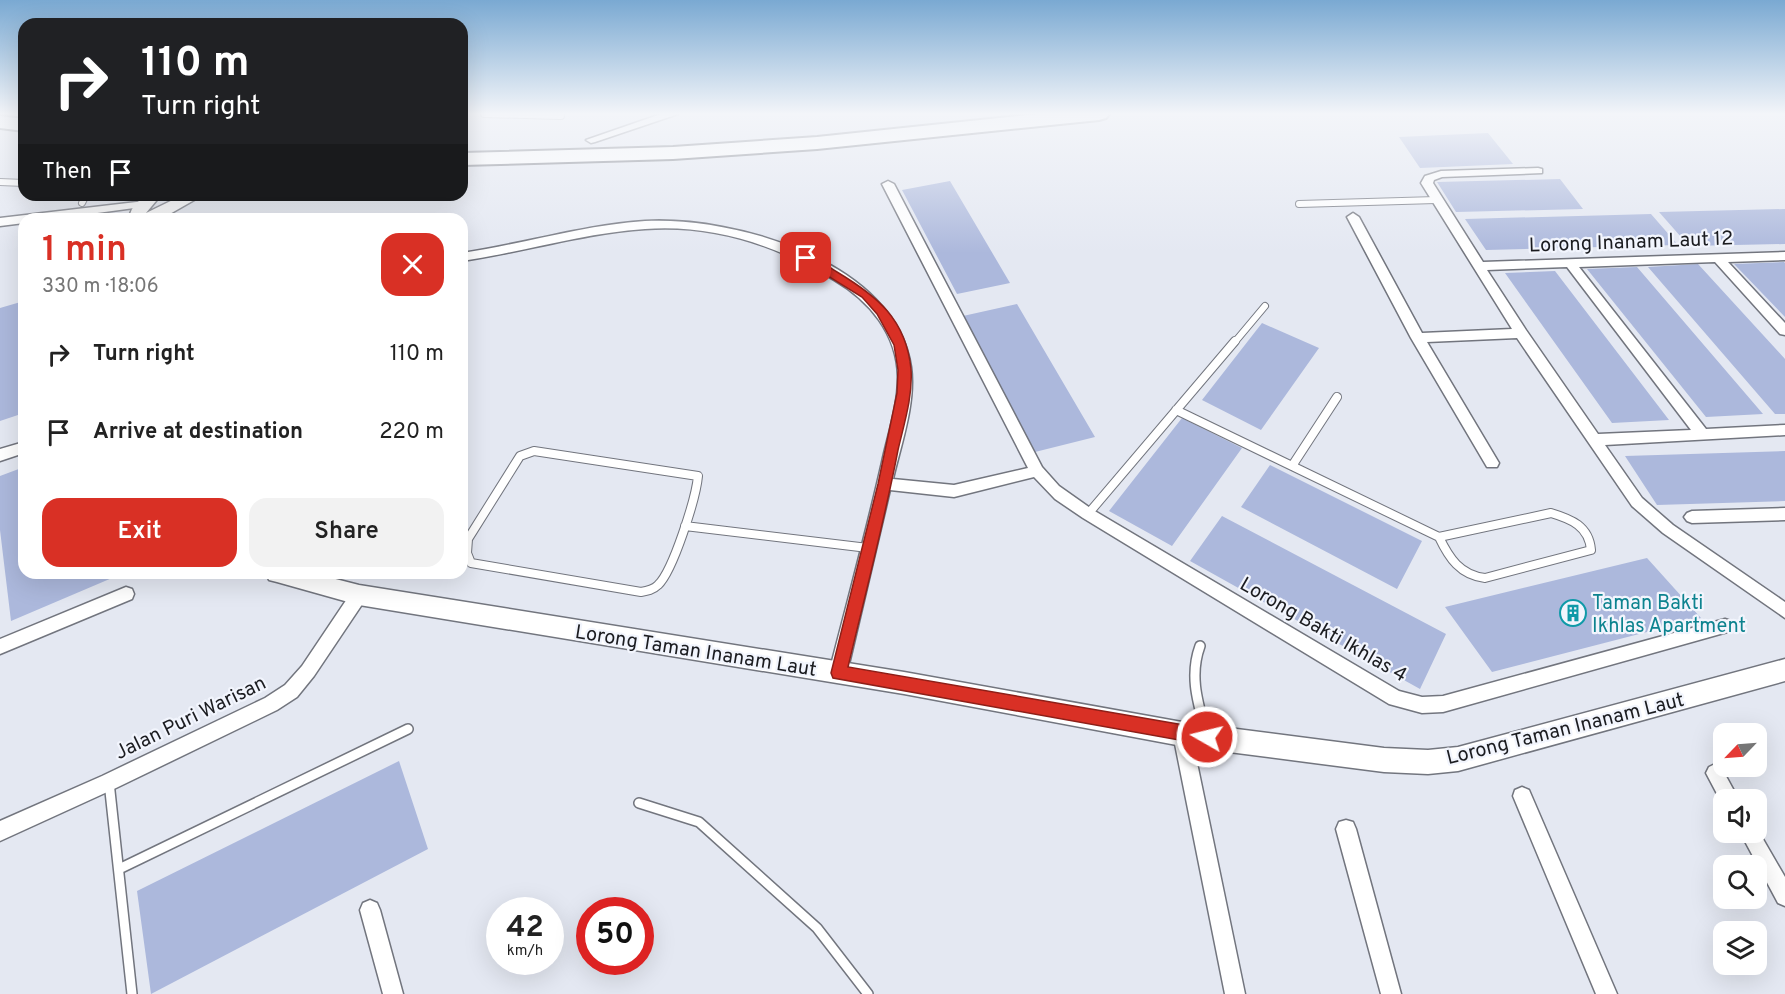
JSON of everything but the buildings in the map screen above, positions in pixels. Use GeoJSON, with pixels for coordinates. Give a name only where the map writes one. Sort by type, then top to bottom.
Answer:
{"type":"FeatureCollection","features":[{"type":"Feature","properties":{"kind":"main road"},"geometry":{"type":"LineString","coordinates":[[149,206],[170,201]]}},
{"type":"Feature","properties":{"kind":"main road","name":"Lorong Taman Inanam Laut"},"geometry":{"type":"LineString","coordinates":[[299,579],[359,595],[838,673],[1182,734],[1383,760],[1428,762],[1458,759],[1785,670]]}},
{"type":"Feature","properties":{"kind":"street"},"geometry":{"type":"LineString","coordinates":[[1539,171],[1433,176],[1427,183],[1521,333],[1626,490],[1651,516],[1785,611]]}},
{"type":"Feature","properties":{"kind":"street","name":"Lorong Bakti Ikhlas 4"},"geometry":{"type":"LineString","coordinates":[[888,184],[1037,471],[1058,495],[1395,698],[1422,705],[1443,704],[1725,626]]}},
{"type":"Feature","properties":{"kind":"street"},"geometry":{"type":"LineString","coordinates":[[84,213],[149,206]]}},
{"type":"Feature","properties":{"kind":"street"},"geometry":{"type":"LineString","coordinates":[[1353,217],[1418,338],[1491,463]]}},
{"type":"Feature","properties":{"kind":"street"},"geometry":{"type":"LineString","coordinates":[[0,222],[18,220]]}},
{"type":"Feature","properties":{"kind":"street"},"geometry":{"type":"LineString","coordinates":[[468,256],[616,228],[679,225],[716,228],[745,234],[806,258],[866,295],[891,325],[900,345],[904,370],[903,393],[885,484],[838,673]]}},
{"type":"Feature","properties":{"kind":"street","name":"Lorong Inanam Laut 12"},"geometry":{"type":"LineString","coordinates":[[1478,266],[1785,255]]}},
{"type":"Feature","properties":{"kind":"street"},"geometry":{"type":"LineString","coordinates":[[1718,258],[1785,331]]}},
{"type":"Feature","properties":{"kind":"street"},"geometry":{"type":"LineString","coordinates":[[1570,262],[1702,434]]}},
{"type":"Feature","properties":{"kind":"street"},"geometry":{"type":"LineString","coordinates":[[1418,338],[1521,333]]}},
{"type":"Feature","properties":{"kind":"street"},"geometry":{"type":"LineString","coordinates":[[1594,440],[1785,430]]}},
{"type":"Feature","properties":{"kind":"street"},"geometry":{"type":"LineString","coordinates":[[0,455],[18,449]]}},
{"type":"Feature","properties":{"kind":"street"},"geometry":{"type":"LineString","coordinates":[[885,484],[954,491],[1037,471]]}},
{"type":"Feature","properties":{"kind":"street"},"geometry":{"type":"LineString","coordinates":[[1692,518],[1785,514]]}},
{"type":"Feature","properties":{"kind":"street"},"geometry":{"type":"LineString","coordinates":[[0,647],[126,594]]}},
{"type":"Feature","properties":{"kind":"street","name":"Jalan Puri Warisan"},"geometry":{"type":"LineString","coordinates":[[0,831],[109,782],[271,704],[291,691],[308,671],[359,595]]}},
{"type":"Feature","properties":{"kind":"street"},"geometry":{"type":"LineString","coordinates":[[1182,734],[1235,994]]}},
{"type":"Feature","properties":{"kind":"street"},"geometry":{"type":"LineString","coordinates":[[1522,796],[1607,994]]}},
{"type":"Feature","properties":{"kind":"street"},"geometry":{"type":"LineString","coordinates":[[1346,829],[1391,994]]}},
{"type":"Feature","properties":{"kind":"street"},"geometry":{"type":"LineString","coordinates":[[1755,843],[1785,896]]}},
{"type":"Feature","properties":{"kind":"street"},"geometry":{"type":"LineString","coordinates":[[370,910],[393,994]]}},
{"type":"Feature","properties":{"kind":"lane"},"geometry":{"type":"LineString","coordinates":[[0,182],[18,183]]}},
{"type":"Feature","properties":{"kind":"lane"},"geometry":{"type":"LineString","coordinates":[[1299,204],[1436,200]]}},
{"type":"Feature","properties":{"kind":"lane"},"geometry":{"type":"LineString","coordinates":[[1088,514],[1265,306]]}},
{"type":"Feature","properties":{"kind":"lane"},"geometry":{"type":"LineString","coordinates":[[1292,466],[1337,397]]}},
{"type":"Feature","properties":{"kind":"lane"},"geometry":{"type":"LineString","coordinates":[[1176,410],[1439,537],[1551,513],[1568,518],[1585,528],[1591,542],[1591,550],[1485,578],[1471,578],[1462,572],[1447,554],[1439,537]]}},
{"type":"Feature","properties":{"kind":"lane"},"geometry":{"type":"LineString","coordinates":[[468,539],[520,456],[534,451],[698,476],[699,486],[685,526],[660,583],[651,591],[641,592],[471,563],[468,556]]}},
{"type":"Feature","properties":{"kind":"lane"},"geometry":{"type":"LineString","coordinates":[[685,526],[868,548]]}},
{"type":"Feature","properties":{"kind":"lane"},"geometry":{"type":"LineString","coordinates":[[1200,646],[1193,661],[1193,678],[1207,737]]}},
{"type":"Feature","properties":{"kind":"lane"},"geometry":{"type":"LineString","coordinates":[[118,869],[408,729]]}},
{"type":"Feature","properties":{"kind":"lane"},"geometry":{"type":"LineString","coordinates":[[109,782],[132,994]]}},
{"type":"Feature","properties":{"kind":"lane"},"geometry":{"type":"LineString","coordinates":[[639,803],[699,822],[817,928],[868,994]]}},
{"type":"Feature","properties":{"kind":"place","name":"Taman Bakti Ikhlas Apartment"},"geometry":{"type":"Point","coordinates":[1573,613]}},
{"type":"Feature","properties":{"kind":"route"},"geometry":{"type":"LineString","coordinates":[[806,258],[844,279],[866,295],[881,311],[891,325],[900,345],[904,370],[903,393],[885,484],[838,673],[1207,737]]}}]}
